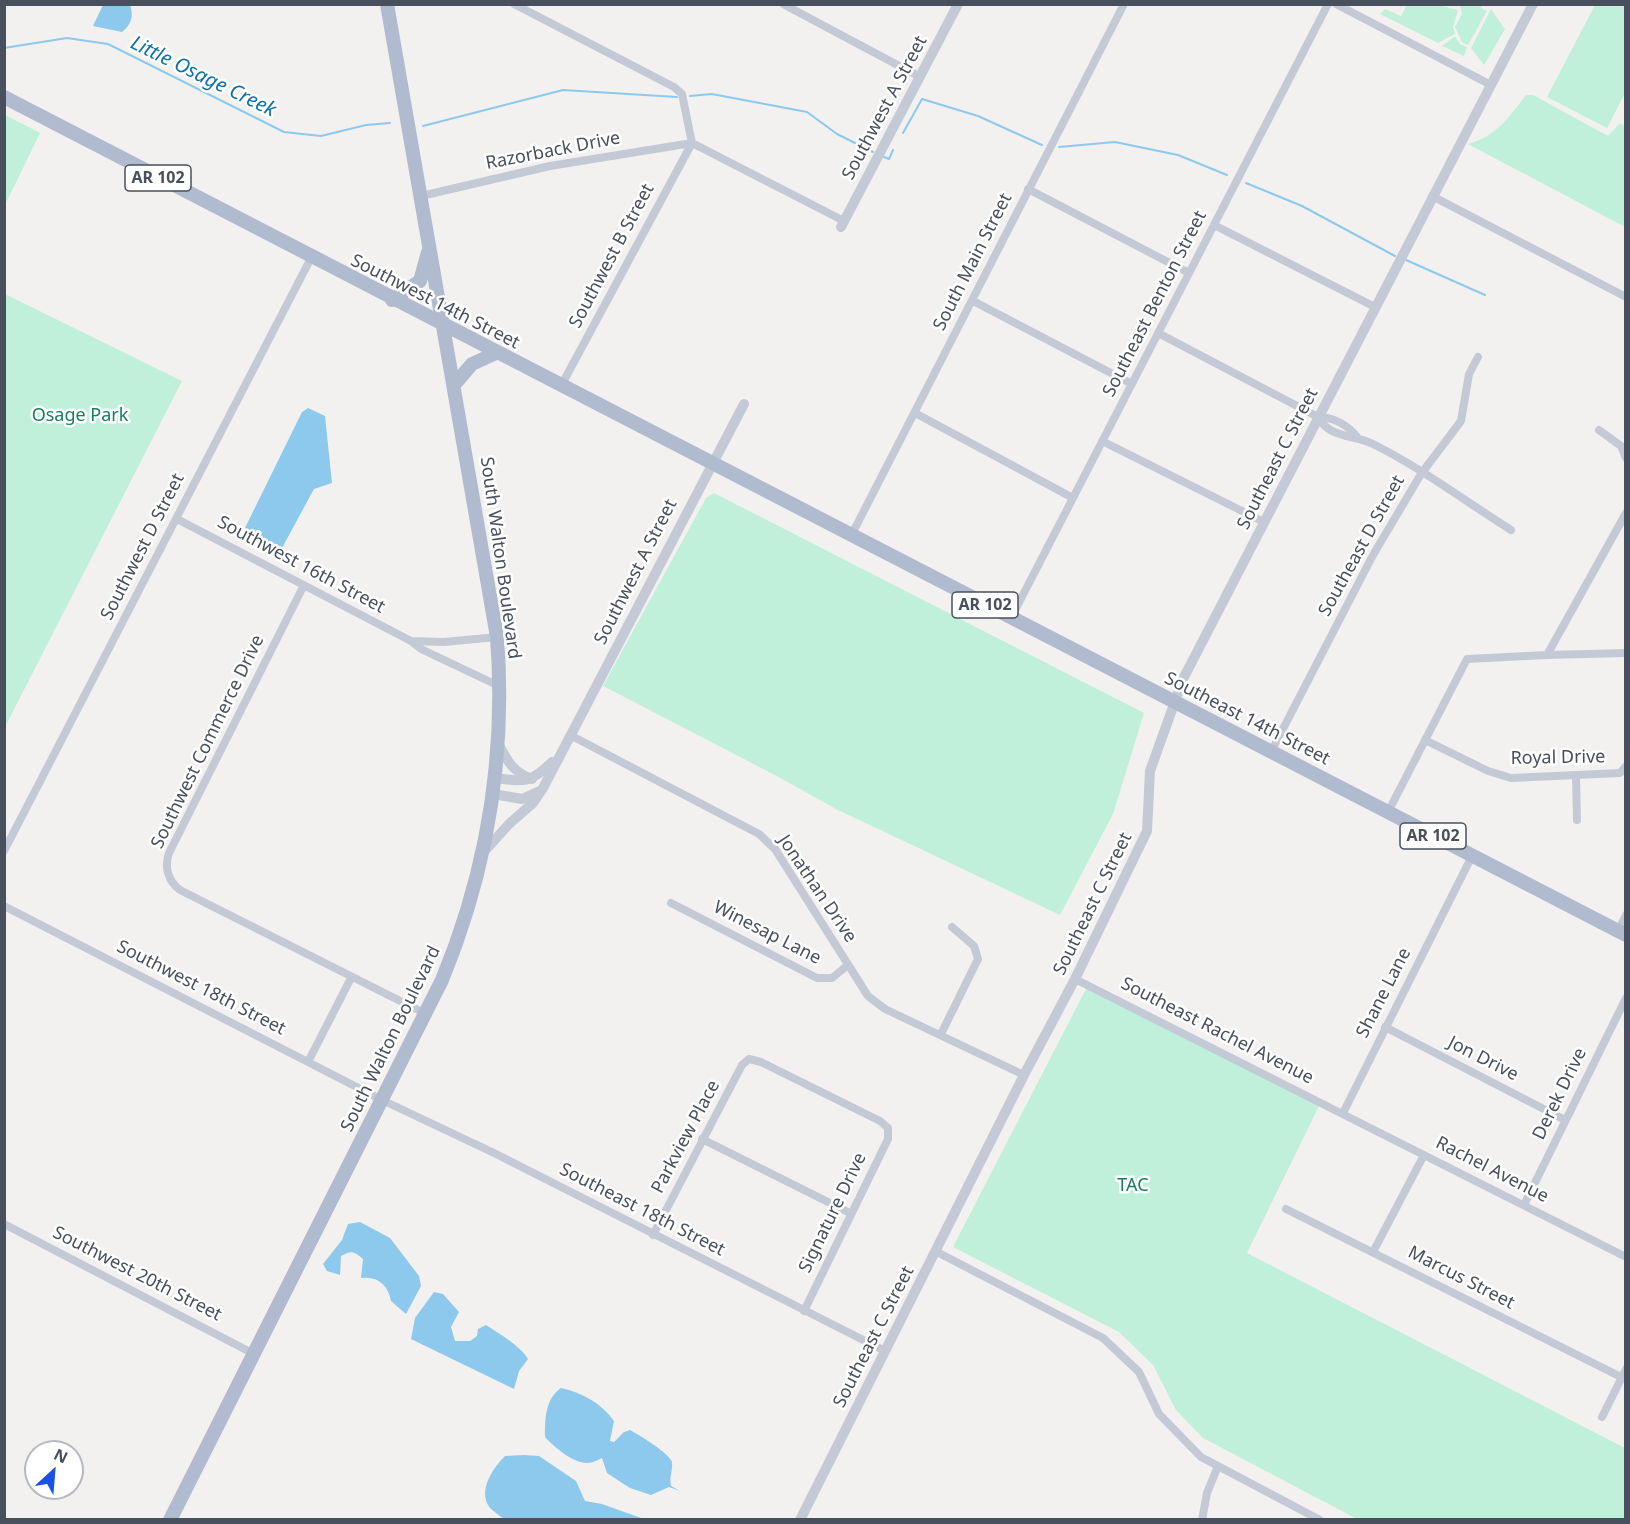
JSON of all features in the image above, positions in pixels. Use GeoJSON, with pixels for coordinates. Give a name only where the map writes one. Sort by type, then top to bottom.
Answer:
{"type":"FeatureCollection","features":[{"type":"Feature","properties":{"kind":"main road","name":"South Walton Boulevard"},"geometry":{"type":"LineString","coordinates":[[170,1520],[426,1014],[456,945],[482,855],[493,794],[498,743],[497,637],[387,4]]}},
{"type":"Feature","properties":{"kind":"main road","name":"Southwest 14th Street"},"geometry":{"type":"LineString","coordinates":[[4,97],[851,536]]}},
{"type":"Feature","properties":{"kind":"main road"},"geometry":{"type":"LineString","coordinates":[[392,300],[420,281],[429,244]]}},
{"type":"Feature","properties":{"kind":"main road"},"geometry":{"type":"LineString","coordinates":[[454,386],[472,364],[496,353]]}},
{"type":"Feature","properties":{"kind":"main road","name":"Southeast 14th Street"},"geometry":{"type":"LineString","coordinates":[[851,536],[1622,933]]}},
{"type":"Feature","properties":{"kind":"street"},"geometry":{"type":"LineString","coordinates":[[514,4],[674,87],[682,94],[692,142],[843,224]]}},
{"type":"Feature","properties":{"kind":"street"},"geometry":{"type":"LineString","coordinates":[[783,4],[920,77]]}},
{"type":"Feature","properties":{"kind":"street","name":"Southwest A Street"},"geometry":{"type":"LineString","coordinates":[[843,224],[958,4]]}},
{"type":"Feature","properties":{"kind":"street","name":"South Main Street"},"geometry":{"type":"LineString","coordinates":[[851,536],[1124,4]]}},
{"type":"Feature","properties":{"kind":"street","name":"Southeast Benton Street"},"geometry":{"type":"LineString","coordinates":[[1011,618],[1328,4]]}},
{"type":"Feature","properties":{"kind":"street"},"geometry":{"type":"LineString","coordinates":[[1336,4],[1491,85]]}},
{"type":"Feature","properties":{"kind":"street","name":"Southeast C Street"},"geometry":{"type":"LineString","coordinates":[[800,1520],[1024,1075],[1075,979],[1147,831],[1150,771],[1183,679],[1533,4]]}},
{"type":"Feature","properties":{"kind":"street","name":"Razorback Drive"},"geometry":{"type":"LineString","coordinates":[[421,196],[550,166],[692,142]]}},
{"type":"Feature","properties":{"kind":"street","name":"Southwest B Street"},"geometry":{"type":"LineString","coordinates":[[561,386],[692,142]]}},
{"type":"Feature","properties":{"kind":"street"},"geometry":{"type":"LineString","coordinates":[[1028,189],[1189,273]]}},
{"type":"Feature","properties":{"kind":"street"},"geometry":{"type":"LineString","coordinates":[[1432,196],[1626,297]]}},
{"type":"Feature","properties":{"kind":"street"},"geometry":{"type":"LineString","coordinates":[[1214,225],[1375,307]]}},
{"type":"Feature","properties":{"kind":"street","name":"Southwest D Street"},"geometry":{"type":"LineString","coordinates":[[4,851],[311,258]]}},
{"type":"Feature","properties":{"kind":"street"},"geometry":{"type":"LineString","coordinates":[[972,301],[1132,384]]}},
{"type":"Feature","properties":{"kind":"street"},"geometry":{"type":"LineString","coordinates":[[1158,333],[1318,417],[1328,417],[1351,429],[1357,436],[1511,530]]}},
{"type":"Feature","properties":{"kind":"street","name":"Southeast D Street"},"geometry":{"type":"LineString","coordinates":[[1271,752],[1372,555],[1421,474],[1461,421],[1462,402],[1469,374],[1479,357]]}},
{"type":"Feature","properties":{"kind":"street","name":"Southwest A Street"},"geometry":{"type":"LineString","coordinates":[[482,855],[509,824],[533,803],[542,790],[711,463],[744,404]]}},
{"type":"Feature","properties":{"kind":"street"},"geometry":{"type":"LineString","coordinates":[[915,413],[1073,498]]}},
{"type":"Feature","properties":{"kind":"street"},"geometry":{"type":"LineString","coordinates":[[1599,430],[1621,446],[1626,458]]}},
{"type":"Feature","properties":{"kind":"street"},"geometry":{"type":"LineString","coordinates":[[1102,441],[1264,522]]}},
{"type":"Feature","properties":{"kind":"street"},"geometry":{"type":"LineString","coordinates":[[1547,655],[1626,513]]}},
{"type":"Feature","properties":{"kind":"street","name":"Southwest 16th Street"},"geometry":{"type":"LineString","coordinates":[[177,519],[411,641],[421,649],[499,686]]}},
{"type":"Feature","properties":{"kind":"street","name":"Southwest Commerce Drive"},"geometry":{"type":"LineString","coordinates":[[304,585],[169,853],[167,867],[170,879],[180,890],[426,1014]]}},
{"type":"Feature","properties":{"kind":"street","name":"Southwest 16th Street"},"geometry":{"type":"LineString","coordinates":[[411,641],[444,642],[497,637]]}},
{"type":"Feature","properties":{"kind":"street"},"geometry":{"type":"LineString","coordinates":[[1388,812],[1467,659],[1626,653]]}},
{"type":"Feature","properties":{"kind":"street","name":"Jonathan Drive"},"geometry":{"type":"LineString","coordinates":[[570,735],[759,834],[775,849],[868,996],[885,1009],[1024,1075]]}},
{"type":"Feature","properties":{"kind":"street","name":"Royal Drive"},"geometry":{"type":"LineString","coordinates":[[1425,740],[1488,771],[1511,778],[1576,777],[1620,773],[1626,766]]}},
{"type":"Feature","properties":{"kind":"street"},"geometry":{"type":"LineString","coordinates":[[498,743],[507,763],[518,773],[533,779]]}},
{"type":"Feature","properties":{"kind":"street","name":"Southwest A Street"},"geometry":{"type":"LineString","coordinates":[[533,779],[559,756]]}},
{"type":"Feature","properties":{"kind":"street"},"geometry":{"type":"LineString","coordinates":[[1576,777],[1577,820]]}},
{"type":"Feature","properties":{"kind":"street"},"geometry":{"type":"LineString","coordinates":[[495,778],[524,782],[533,779]]}},
{"type":"Feature","properties":{"kind":"street"},"geometry":{"type":"LineString","coordinates":[[493,794],[522,798],[542,790]]}},
{"type":"Feature","properties":{"kind":"street","name":"Shane Lane"},"geometry":{"type":"LineString","coordinates":[[1343,1113],[1472,856]]}},
{"type":"Feature","properties":{"kind":"street","name":"Winesap Lane"},"geometry":{"type":"LineString","coordinates":[[671,903],[817,978],[832,978],[848,965]]}},
{"type":"Feature","properties":{"kind":"street","name":"Southwest 18th Street"},"geometry":{"type":"LineString","coordinates":[[4,906],[382,1100]]}},
{"type":"Feature","properties":{"kind":"street"},"geometry":{"type":"LineString","coordinates":[[1622,933],[1626,915]]}},
{"type":"Feature","properties":{"kind":"street"},"geometry":{"type":"LineString","coordinates":[[940,1034],[978,959],[974,946],[952,927]]}},
{"type":"Feature","properties":{"kind":"street"},"geometry":{"type":"LineString","coordinates":[[308,1062],[351,978]]}},
{"type":"Feature","properties":{"kind":"street","name":"Southeast Rachel Avenue"},"geometry":{"type":"LineString","coordinates":[[1075,979],[1343,1113]]}},
{"type":"Feature","properties":{"kind":"street","name":"Derek Drive"},"geometry":{"type":"LineString","coordinates":[[1524,1205],[1626,998]]}},
{"type":"Feature","properties":{"kind":"street","name":"Jon Drive"},"geometry":{"type":"LineString","coordinates":[[1385,1027],[1566,1120]]}},
{"type":"Feature","properties":{"kind":"street","name":"Parkview Place"},"geometry":{"type":"LineString","coordinates":[[653,1235],[702,1139],[742,1065],[748,1059],[880,1121],[888,1128]]}},
{"type":"Feature","properties":{"kind":"street","name":"Southeast 18th Street"},"geometry":{"type":"LineString","coordinates":[[382,1100],[494,1153],[885,1351]]}},
{"type":"Feature","properties":{"kind":"street","name":"Rachel Avenue"},"geometry":{"type":"LineString","coordinates":[[1343,1113],[1626,1257]]}},
{"type":"Feature","properties":{"kind":"street","name":"Signature Drive"},"geometry":{"type":"LineString","coordinates":[[804,1311],[888,1138],[888,1128]]}},
{"type":"Feature","properties":{"kind":"street"},"geometry":{"type":"LineString","coordinates":[[702,1139],[850,1213]]}},
{"type":"Feature","properties":{"kind":"street"},"geometry":{"type":"LineString","coordinates":[[1373,1252],[1424,1155]]}},
{"type":"Feature","properties":{"kind":"street","name":"Marcus Street"},"geometry":{"type":"LineString","coordinates":[[1286,1209],[1623,1373]]}},
{"type":"Feature","properties":{"kind":"street","name":"Southwest 20th Street"},"geometry":{"type":"LineString","coordinates":[[4,1224],[254,1354]]}},
{"type":"Feature","properties":{"kind":"street"},"geometry":{"type":"LineString","coordinates":[[935,1251],[1103,1338],[1139,1372],[1159,1414],[1201,1457],[1316,1519]]}},
{"type":"Feature","properties":{"kind":"street"},"geometry":{"type":"LineString","coordinates":[[1602,1417],[1623,1373]]}},
{"type":"Feature","properties":{"kind":"street"},"geometry":{"type":"LineString","coordinates":[[1202,1520],[1207,1493],[1218,1466]]}},
{"type":"Feature","properties":{"kind":"green space"},"geometry":{"type":"Polygon","coordinates":[[[1407,4],[1442,6],[1458,10],[1453,27],[1455,34],[1438,43],[1380,14],[1385,9],[1401,16],[1407,4]]]}},
{"type":"Feature","properties":{"kind":"green space"},"geometry":{"type":"Polygon","coordinates":[[[1460,5],[1482,5],[1481,8],[1487,11],[1468,45],[1462,42],[1455,27],[1462,14],[1460,5]]]}},
{"type":"Feature","properties":{"kind":"green space"},"geometry":{"type":"Polygon","coordinates":[[[1595,5],[1625,7],[1625,93],[1607,128],[1547,97],[1595,5]]]}},
{"type":"Feature","properties":{"kind":"green space"},"geometry":{"type":"Polygon","coordinates":[[[1491,9],[1505,29],[1484,65],[1471,48],[1491,9]]]}},
{"type":"Feature","properties":{"kind":"green space"},"geometry":{"type":"Polygon","coordinates":[[[1455,36],[1460,44],[1467,47],[1464,56],[1442,46],[1455,36]]]}},
{"type":"Feature","properties":{"kind":"green space"},"geometry":{"type":"Polygon","coordinates":[[[1526,95],[1533,95],[1608,136],[1620,123],[1625,126],[1625,227],[1468,144],[1495,131],[1526,95]]]}},
{"type":"Feature","properties":{"kind":"green space"},"geometry":{"type":"Polygon","coordinates":[[[5,115],[40,133],[5,205],[5,115]]]}},
{"type":"Feature","properties":{"kind":"green space","name":"Osage Park"},"geometry":{"type":"Polygon","coordinates":[[[4,294],[182,381],[5,727],[4,294]]]}},
{"type":"Feature","properties":{"kind":"green space"},"geometry":{"type":"Polygon","coordinates":[[[714,493],[1144,713],[1113,814],[1060,915],[836,809],[603,686],[706,498],[714,493]]]}},
{"type":"Feature","properties":{"kind":"green space","name":"TAC"},"geometry":{"type":"Polygon","coordinates":[[[1088,985],[1321,1102],[1247,1253],[1625,1448],[1625,1519],[1357,1519],[1203,1438],[1176,1410],[1153,1365],[1119,1332],[953,1247],[1088,985]]]}},
{"type":"Feature","properties":{"kind":"water"},"geometry":{"type":"Polygon","coordinates":[[[103,5],[130,5],[131,20],[122,32],[93,26],[103,5]]]}},
{"type":"Feature","properties":{"kind":"water"},"geometry":{"type":"Polygon","coordinates":[[[308,408],[325,416],[332,483],[314,489],[282,548],[274,551],[243,532],[302,412],[308,408]]]}},
{"type":"Feature","properties":{"kind":"water"},"geometry":{"type":"Polygon","coordinates":[[[360,1222],[390,1238],[419,1276],[421,1286],[406,1314],[391,1301],[385,1286],[372,1278],[361,1278],[363,1259],[357,1254],[350,1252],[341,1256],[340,1275],[327,1271],[323,1264],[342,1240],[348,1224],[360,1222]]]}},
{"type":"Feature","properties":{"kind":"water"},"geometry":{"type":"Polygon","coordinates":[[[434,1292],[443,1294],[459,1312],[451,1327],[455,1341],[470,1341],[477,1336],[478,1329],[486,1325],[525,1354],[528,1359],[519,1371],[514,1389],[411,1339],[415,1318],[434,1292]]]}},
{"type":"Feature","properties":{"kind":"water"},"geometry":{"type":"Polygon","coordinates":[[[561,1388],[591,1400],[609,1415],[614,1421],[610,1441],[614,1442],[624,1432],[630,1430],[670,1458],[672,1462],[671,1486],[680,1491],[669,1487],[651,1495],[630,1488],[607,1473],[602,1458],[587,1463],[582,1462],[564,1454],[553,1445],[545,1437],[546,1416],[552,1398],[561,1388]]]}},
{"type":"Feature","properties":{"kind":"water"},"geometry":{"type":"Polygon","coordinates":[[[505,1456],[539,1456],[576,1481],[585,1501],[602,1504],[644,1519],[504,1519],[488,1505],[485,1490],[493,1471],[505,1456]]]}},
{"type":"Feature","properties":{"kind":"waterway","name":"Little Osage Creek"},"geometry":{"type":"LineString","coordinates":[[4,48],[67,38],[108,44],[284,132],[321,136],[366,125],[390,123]]}},
{"type":"Feature","properties":{"kind":"waterway","name":"Little Osage Creek"},"geometry":{"type":"LineString","coordinates":[[423,126],[563,90],[677,97]]}},
{"type":"Feature","properties":{"kind":"waterway","name":"Little Osage Creek"},"geometry":{"type":"LineString","coordinates":[[690,96],[712,94],[807,112],[837,134],[873,152]]}},
{"type":"Feature","properties":{"kind":"waterway","name":"Little Osage Creek"},"geometry":{"type":"LineString","coordinates":[[903,133],[922,99],[978,116],[1042,145]]}},
{"type":"Feature","properties":{"kind":"waterway","name":"Little Osage Creek"},"geometry":{"type":"LineString","coordinates":[[1059,147],[1115,142],[1178,155],[1227,175]]}},
{"type":"Feature","properties":{"kind":"waterway","name":"Little Osage Creek"},"geometry":{"type":"LineString","coordinates":[[884,157],[889,159],[893,150]]}},
{"type":"Feature","properties":{"kind":"waterway","name":"Little Osage Creek"},"geometry":{"type":"LineString","coordinates":[[1246,183],[1302,206],[1395,256]]}},
{"type":"Feature","properties":{"kind":"waterway","name":"Little Osage Creek"},"geometry":{"type":"LineString","coordinates":[[1406,260],[1485,295]]}}]}
